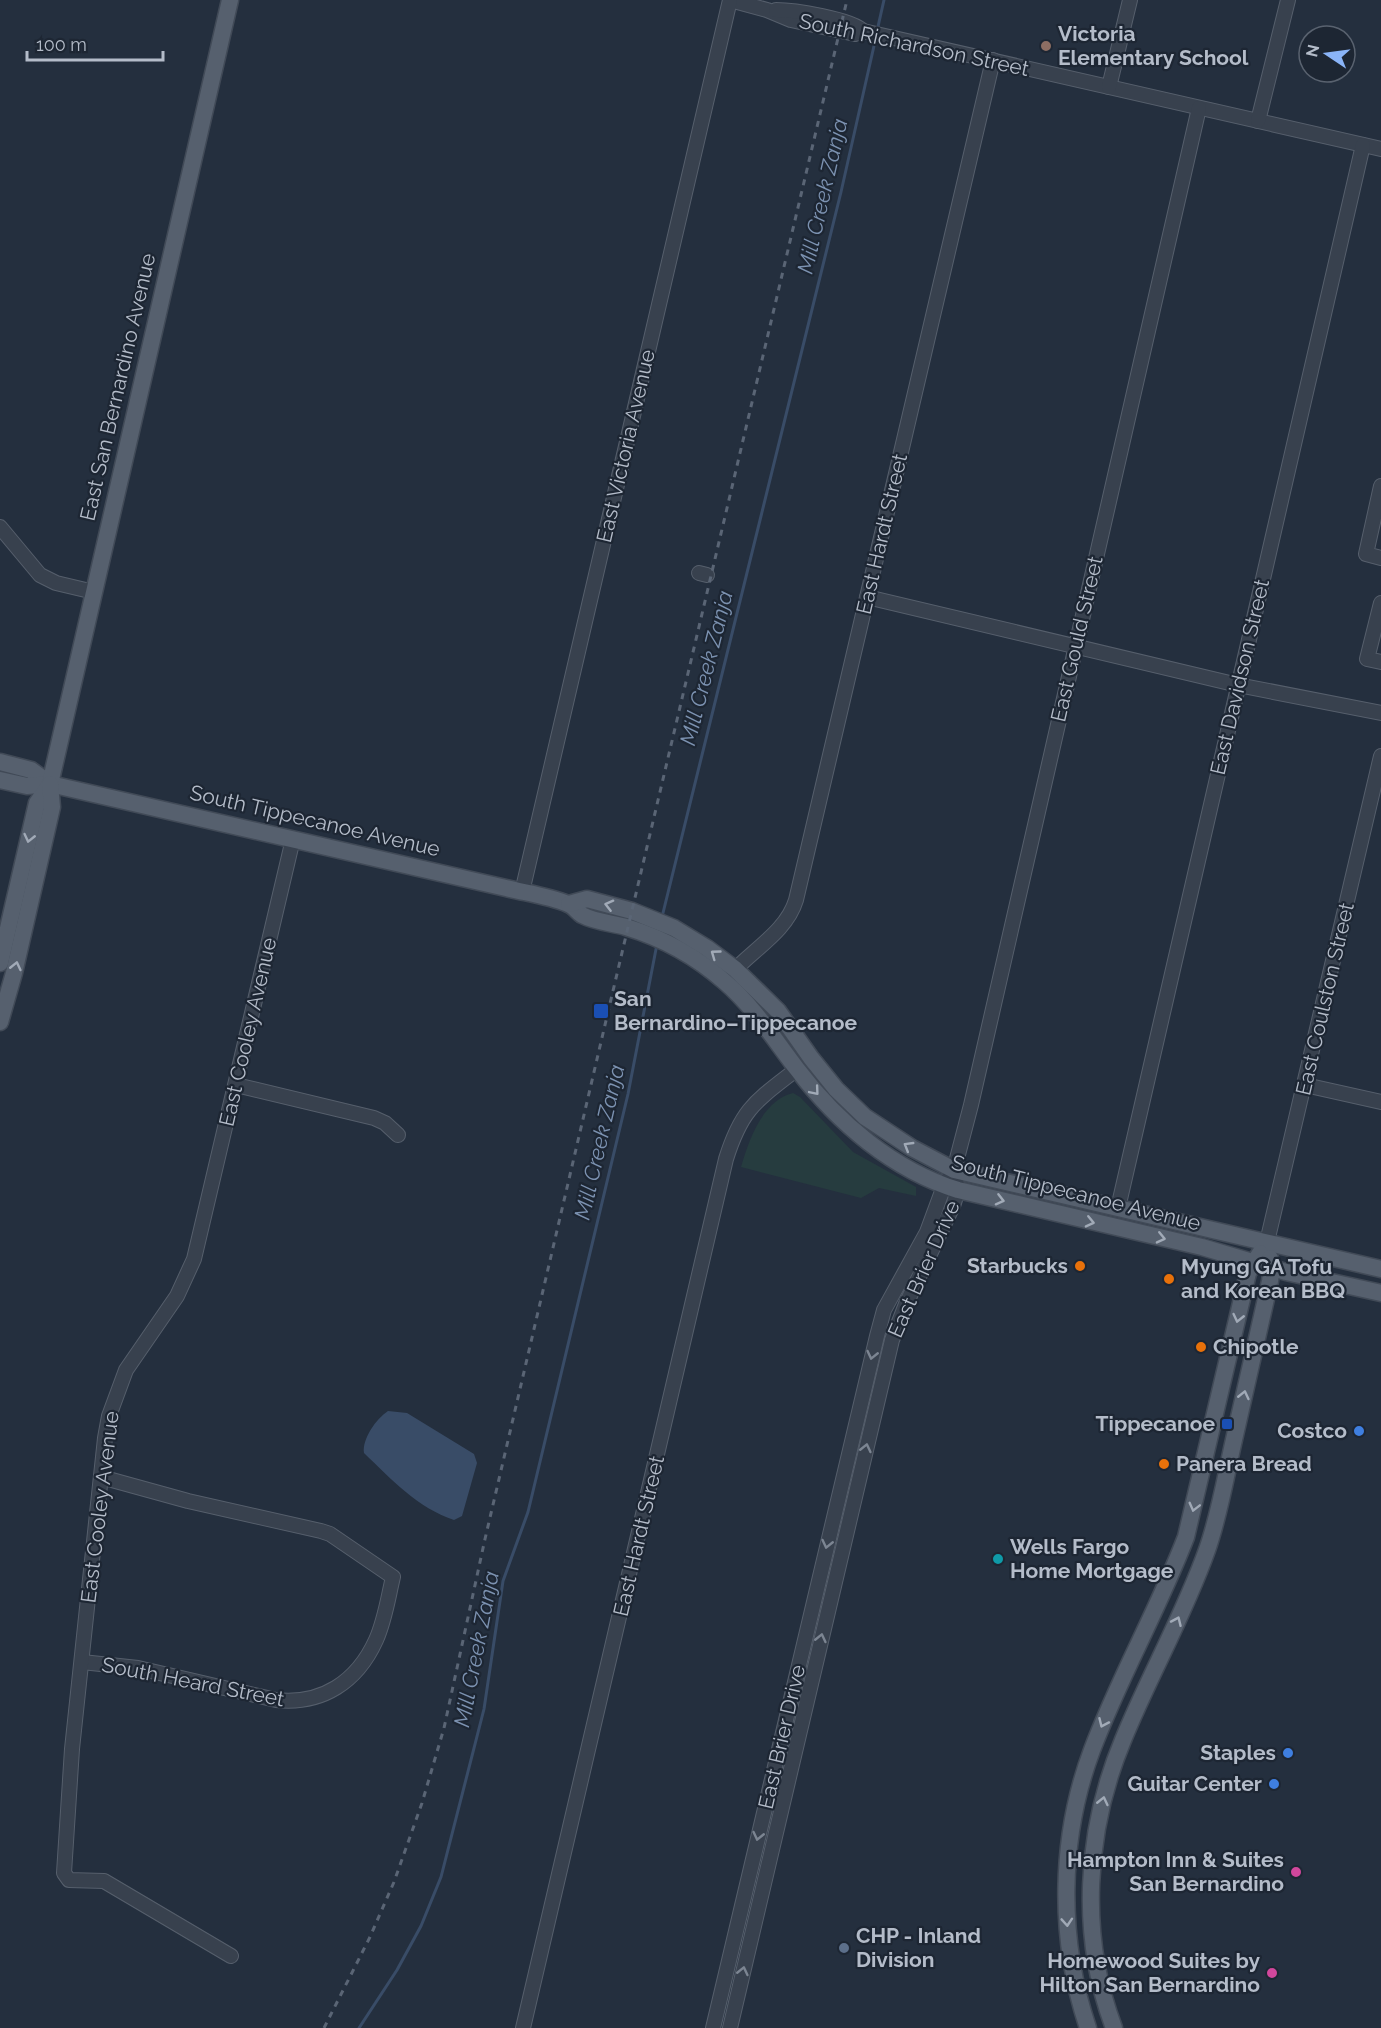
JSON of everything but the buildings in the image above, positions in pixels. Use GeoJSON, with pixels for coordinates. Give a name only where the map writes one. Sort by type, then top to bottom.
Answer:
{"type":"FeatureCollection","features":[{"type":"Feature","properties":{"kind":"main road","name":"East San Bernardino Avenue"},"geometry":{"type":"LineString","coordinates":[[50,784],[230,0]]}},
{"type":"Feature","properties":{"kind":"main road","name":"South Tippecanoe Avenue"},"geometry":{"type":"LineString","coordinates":[[0,762],[31,770],[50,784]]}},
{"type":"Feature","properties":{"kind":"main road","name":"South Tippecanoe Avenue"},"geometry":{"type":"LineString","coordinates":[[0,780],[27,786],[50,784],[569,904],[582,915],[644,933],[730,975],[797,1070],[822,1100],[850,1127],[867,1142],[898,1161],[951,1188],[1202,1247],[1272,1267],[1381,1293]]}},
{"type":"Feature","properties":{"kind":"main road"},"geometry":{"type":"LineString","coordinates":[[0,963],[38,803],[50,784]]}},
{"type":"Feature","properties":{"kind":"main road"},"geometry":{"type":"LineString","coordinates":[[0,1022],[14,973],[52,807],[50,784]]}},
{"type":"Feature","properties":{"kind":"main road","name":"South Tippecanoe Avenue"},"geometry":{"type":"LineString","coordinates":[[569,904],[587,899],[632,910],[674,928],[730,975],[778,1011],[836,1089],[866,1117],[894,1138],[954,1170],[1381,1269]]}},
{"type":"Feature","properties":{"kind":"main road"},"geometry":{"type":"LineString","coordinates":[[797,1070],[811,1058]]}},
{"type":"Feature","properties":{"kind":"main road"},"geometry":{"type":"LineString","coordinates":[[1088,2028],[1074,1972],[1067,1922],[1067,1869],[1082,1779],[1102,1726],[1186,1538],[1248,1273],[1267,1242]]}},
{"type":"Feature","properties":{"kind":"main road"},"geometry":{"type":"LineString","coordinates":[[1114,2028],[1103,1994],[1092,1937],[1090,1904],[1094,1846],[1099,1819],[1106,1788],[1123,1740],[1208,1548],[1219,1509],[1270,1281],[1272,1267],[1267,1242]]}},
{"type":"Feature","properties":{"kind":"street","name":"South Richardson Street"},"geometry":{"type":"LineString","coordinates":[[730,0],[767,10],[794,10],[858,25],[863,31],[1381,149]]}},
{"type":"Feature","properties":{"kind":"street","name":"East Victoria Avenue"},"geometry":{"type":"LineString","coordinates":[[522,892],[730,0]]}},
{"type":"Feature","properties":{"kind":"street"},"geometry":{"type":"LineString","coordinates":[[1109,87],[1130,0]]}},
{"type":"Feature","properties":{"kind":"street"},"geometry":{"type":"LineString","coordinates":[[1258,121],[1288,0]]}},
{"type":"Feature","properties":{"kind":"street","name":"East Hardt Street"},"geometry":{"type":"LineString","coordinates":[[730,975],[789,919],[793,909],[993,60]]}},
{"type":"Feature","properties":{"kind":"street","name":"East Gould Street"},"geometry":{"type":"LineString","coordinates":[[954,1170],[1199,108]]}},
{"type":"Feature","properties":{"kind":"street","name":"East Davidson Street"},"geometry":{"type":"LineString","coordinates":[[1118,1208],[1363,145]]}},
{"type":"Feature","properties":{"kind":"street"},"geometry":{"type":"LineString","coordinates":[[1381,486],[1365,555],[1381,558]]}},
{"type":"Feature","properties":{"kind":"street"},"geometry":{"type":"LineString","coordinates":[[0,527],[40,575],[56,583],[94,592]]}},
{"type":"Feature","properties":{"kind":"street"},"geometry":{"type":"LineString","coordinates":[[867,597],[1239,685],[1381,713]]}},
{"type":"Feature","properties":{"kind":"street"},"geometry":{"type":"LineString","coordinates":[[1381,603],[1367,659],[1381,662]]}},
{"type":"Feature","properties":{"kind":"street","name":"East Coulston Street"},"geometry":{"type":"LineString","coordinates":[[1267,1242],[1381,756]]}},
{"type":"Feature","properties":{"kind":"street","name":"East Cooley Avenue"},"geometry":{"type":"LineString","coordinates":[[231,1956],[104,1881],[69,1880],[64,1873],[72,1749],[107,1427],[117,1390],[137,1352],[177,1296],[194,1259],[293,839]]}},
{"type":"Feature","properties":{"kind":"street","name":"East Hardt Street"},"geometry":{"type":"LineString","coordinates":[[523,2028],[726,1159],[734,1135],[747,1112],[763,1094],[797,1070]]}},
{"type":"Feature","properties":{"kind":"street"},"geometry":{"type":"LineString","coordinates":[[236,1085],[374,1118],[385,1123],[398,1135]]}},
{"type":"Feature","properties":{"kind":"street"},"geometry":{"type":"LineString","coordinates":[[1305,1085],[1381,1102]]}},
{"type":"Feature","properties":{"kind":"street","name":"East Brier Drive"},"geometry":{"type":"LineString","coordinates":[[730,2028],[892,1340],[906,1304],[932,1252],[954,1170]]}},
{"type":"Feature","properties":{"kind":"street","name":"East Brier Drive"},"geometry":{"type":"LineString","coordinates":[[713,2028],[884,1310],[951,1188]]}},
{"type":"Feature","properties":{"kind":"street","name":"South Heard Street"},"geometry":{"type":"LineString","coordinates":[[82,1662],[138,1668],[276,1700],[303,1701],[334,1690],[361,1665],[375,1641],[393,1577],[330,1534],[188,1501],[101,1477]]}},
{"type":"Feature","properties":{"kind":"green space"},"geometry":{"type":"Polygon","coordinates":[[[793,1093],[800,1097],[853,1152],[916,1187],[916,1196],[879,1188],[861,1198],[741,1167],[748,1145],[765,1113],[782,1097],[793,1093]]]}},
{"type":"Feature","properties":{"kind":"water"},"geometry":{"type":"Polygon","coordinates":[[[388,1411],[407,1413],[474,1454],[477,1463],[462,1516],[454,1520],[429,1508],[406,1492],[364,1453],[365,1442],[371,1430],[388,1411]]]}},
{"type":"Feature","properties":{"kind":"waterway","name":"Mill Creek Zanja"},"geometry":{"type":"LineString","coordinates":[[877,31],[884,0]]}},
{"type":"Feature","properties":{"kind":"waterway","name":"Mill Creek Zanja"},"geometry":{"type":"LineString","coordinates":[[662,917],[841,192],[876,37]]}},
{"type":"Feature","properties":{"kind":"waterway","name":"Mill Creek Zanja"},"geometry":{"type":"LineString","coordinates":[[359,2028],[397,1970],[421,1926],[441,1877],[484,1709],[503,1581],[528,1512],[628,1094],[657,944]]}},
{"type":"Feature","properties":{"kind":"railway"},"geometry":{"type":"LineString","coordinates":[[324,2028],[370,1937],[394,1882],[422,1803],[444,1728],[485,1539],[847,0]]}},
{"type":"Feature","properties":{"kind":"place","name":"Victoria Elementary School"},"geometry":{"type":"Point","coordinates":[1046,46]}},
{"type":"Feature","properties":{"kind":"place","name":"San Bernardino–Tippecanoe"},"geometry":{"type":"Point","coordinates":[601,1011]}},
{"type":"Feature","properties":{"kind":"place","name":"Starbucks"},"geometry":{"type":"Point","coordinates":[1080,1266]}},
{"type":"Feature","properties":{"kind":"place","name":"Myung GA Tofu and Korean BBQ"},"geometry":{"type":"Point","coordinates":[1169,1279]}},
{"type":"Feature","properties":{"kind":"place","name":"Chipotle"},"geometry":{"type":"Point","coordinates":[1201,1347]}},
{"type":"Feature","properties":{"kind":"place","name":"Tippecanoe"},"geometry":{"type":"Point","coordinates":[1227,1424]}},
{"type":"Feature","properties":{"kind":"place","name":"Costco"},"geometry":{"type":"Point","coordinates":[1359,1431]}},
{"type":"Feature","properties":{"kind":"place","name":"Panera Bread"},"geometry":{"type":"Point","coordinates":[1164,1464]}},
{"type":"Feature","properties":{"kind":"place","name":"Wells Fargo Home Mortgage"},"geometry":{"type":"Point","coordinates":[998,1559]}},
{"type":"Feature","properties":{"kind":"place","name":"Staples"},"geometry":{"type":"Point","coordinates":[1288,1753]}},
{"type":"Feature","properties":{"kind":"place","name":"Guitar Center"},"geometry":{"type":"Point","coordinates":[1274,1784]}},
{"type":"Feature","properties":{"kind":"place","name":"Hampton Inn & Suites San Bernardino"},"geometry":{"type":"Point","coordinates":[1296,1872]}},
{"type":"Feature","properties":{"kind":"place","name":"CHP - Inland Division"},"geometry":{"type":"Point","coordinates":[844,1948]}},
{"type":"Feature","properties":{"kind":"place","name":"Homewood Suites by Hilton San Bernardino"},"geometry":{"type":"Point","coordinates":[1272,1973]}}]}
